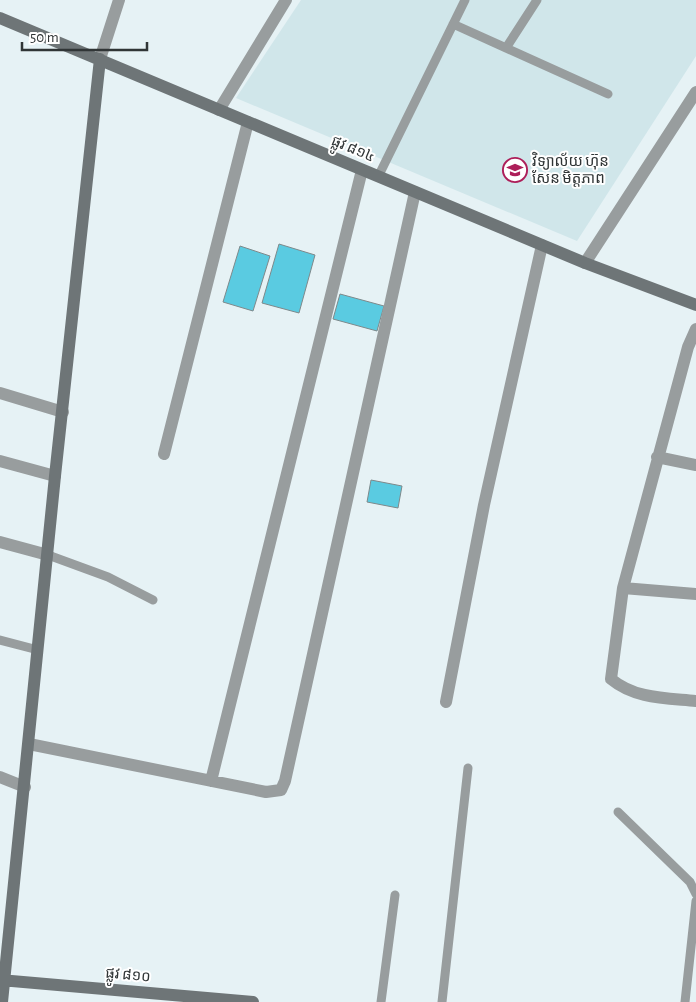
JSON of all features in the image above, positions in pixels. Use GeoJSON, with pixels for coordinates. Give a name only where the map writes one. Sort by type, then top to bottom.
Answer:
{"type":"FeatureCollection","features":[{"type":"Feature","properties":{"kind":"street"},"geometry":{"type":"LineString","coordinates":[[2,1002],[2,980],[25,787],[55,476],[100,59],[119,0]]}},
{"type":"Feature","properties":{"kind":"street"},"geometry":{"type":"LineString","coordinates":[[219,110],[286,0]]}},
{"type":"Feature","properties":{"kind":"street","name":"ផ្លូវ ៨១៤"},"geometry":{"type":"LineString","coordinates":[[0,18],[585,263],[696,305]]}},
{"type":"Feature","properties":{"kind":"street"},"geometry":{"type":"LineString","coordinates":[[585,263],[696,92]]}},
{"type":"Feature","properties":{"kind":"street"},"geometry":{"type":"LineString","coordinates":[[164,454],[248,122]]}},
{"type":"Feature","properties":{"kind":"street"},"geometry":{"type":"LineString","coordinates":[[211,781],[362,170]]}},
{"type":"Feature","properties":{"kind":"street"},"geometry":{"type":"LineString","coordinates":[[29,744],[266,792],[281,790],[286,781],[415,192]]}},
{"type":"Feature","properties":{"kind":"street"},"geometry":{"type":"LineString","coordinates":[[446,702],[484,505],[542,245]]}},
{"type":"Feature","properties":{"kind":"street"},"geometry":{"type":"LineString","coordinates":[[696,329],[688,347],[623,588],[611,679],[622,688],[640,695],[696,701]]}},
{"type":"Feature","properties":{"kind":"street"},"geometry":{"type":"LineString","coordinates":[[0,393],[63,412]]}},
{"type":"Feature","properties":{"kind":"street"},"geometry":{"type":"LineString","coordinates":[[657,457],[696,465]]}},
{"type":"Feature","properties":{"kind":"street"},"geometry":{"type":"LineString","coordinates":[[0,461],[55,476]]}},
{"type":"Feature","properties":{"kind":"street"},"geometry":{"type":"LineString","coordinates":[[0,542],[48,555]]}},
{"type":"Feature","properties":{"kind":"street"},"geometry":{"type":"LineString","coordinates":[[623,588],[696,594]]}},
{"type":"Feature","properties":{"kind":"street"},"geometry":{"type":"LineString","coordinates":[[0,778],[25,787]]}},
{"type":"Feature","properties":{"kind":"street","name":"ផ្លូវ ៨១០"},"geometry":{"type":"LineString","coordinates":[[2,980],[253,1002]]}},
{"type":"Feature","properties":{"kind":"lane"},"geometry":{"type":"LineString","coordinates":[[378,176],[465,0]]}},
{"type":"Feature","properties":{"kind":"lane"},"geometry":{"type":"LineString","coordinates":[[506,48],[537,0]]}},
{"type":"Feature","properties":{"kind":"lane"},"geometry":{"type":"LineString","coordinates":[[453,24],[608,94]]}},
{"type":"Feature","properties":{"kind":"lane"},"geometry":{"type":"LineString","coordinates":[[48,555],[108,577],[153,600]]}},
{"type":"Feature","properties":{"kind":"lane"},"geometry":{"type":"LineString","coordinates":[[0,640],[38,650]]}},
{"type":"Feature","properties":{"kind":"lane"},"geometry":{"type":"LineString","coordinates":[[442,1002],[468,768]]}},
{"type":"Feature","properties":{"kind":"lane"},"geometry":{"type":"LineString","coordinates":[[618,812],[690,882],[696,894]]}},
{"type":"Feature","properties":{"kind":"lane"},"geometry":{"type":"LineString","coordinates":[[381,1002],[395,895]]}},
{"type":"Feature","properties":{"kind":"lane"},"geometry":{"type":"LineString","coordinates":[[685,1002],[696,901]]}},
{"type":"Feature","properties":{"kind":"shaded area","name":"វិទ្យាល័យ ហ៊ុន សែន មិត្តភាព"},"geometry":{"type":"Polygon","coordinates":[[[301,0],[696,0],[696,56],[577,241],[236,98],[301,0]]]}},
{"type":"Feature","properties":{"kind":"building"},"geometry":{"type":"Polygon","coordinates":[[[279,244],[315,255],[299,313],[262,303],[279,244]]]}},
{"type":"Feature","properties":{"kind":"building"},"geometry":{"type":"Polygon","coordinates":[[[240,246],[270,256],[253,311],[223,302],[240,246]]]}},
{"type":"Feature","properties":{"kind":"building"},"geometry":{"type":"Polygon","coordinates":[[[340,294],[384,306],[377,331],[333,319],[340,294]]]}},
{"type":"Feature","properties":{"kind":"building"},"geometry":{"type":"Polygon","coordinates":[[[371,480],[402,486],[398,508],[367,502],[371,480]]]}},
{"type":"Feature","properties":{"kind":"place","name":"វិទ្យាល័យ ហ៊ុន សែន មិត្តភាព"},"geometry":{"type":"Point","coordinates":[515,170]}}]}
